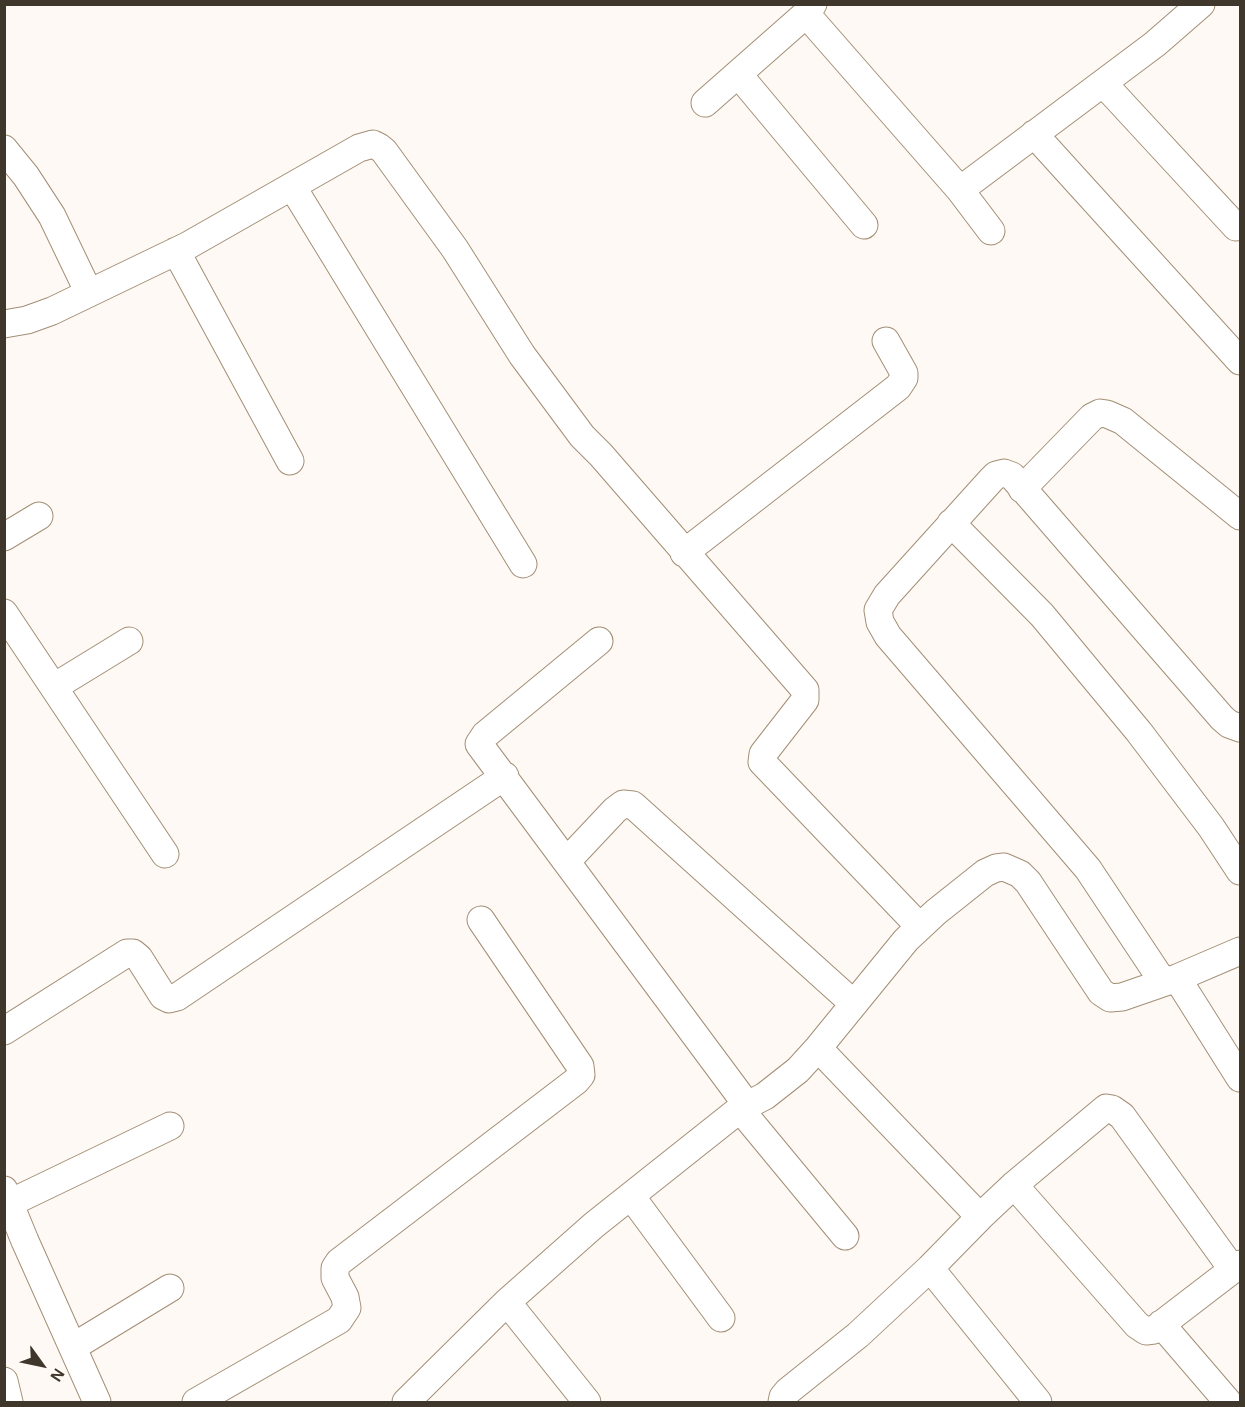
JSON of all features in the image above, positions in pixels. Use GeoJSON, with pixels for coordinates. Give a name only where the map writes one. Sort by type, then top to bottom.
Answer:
{"type":"FeatureCollection","features":[{"type":"Feature","properties":{"kind":"street"},"geometry":{"type":"LineString","coordinates":[[960,190],[1155,44],[1202,4]]}},
{"type":"Feature","properties":{"kind":"street"},"geometry":{"type":"LineString","coordinates":[[705,103],[810,9],[960,190],[991,231]]}},
{"type":"Feature","properties":{"kind":"street"},"geometry":{"type":"LineString","coordinates":[[738,74],[864,225]]}},
{"type":"Feature","properties":{"kind":"street"},"geometry":{"type":"LineString","coordinates":[[1102,83],[1236,227]]}},
{"type":"Feature","properties":{"kind":"street"},"geometry":{"type":"LineString","coordinates":[[1034,134],[1240,361]]}},
{"type":"Feature","properties":{"kind":"street"},"geometry":{"type":"LineString","coordinates":[[4,324],[27,320],[52,311],[176,251],[367,145],[373,144],[384,151],[456,249],[522,355],[582,436],[636,494],[684,553],[806,693],[802,705],[763,754],[762,762],[920,927]]}},
{"type":"Feature","properties":{"kind":"street"},"geometry":{"type":"LineString","coordinates":[[4,149],[26,176],[52,216],[89,293]]}},
{"type":"Feature","properties":{"kind":"street"},"geometry":{"type":"LineString","coordinates":[[292,186],[523,564]]}},
{"type":"Feature","properties":{"kind":"street"},"geometry":{"type":"LineString","coordinates":[[176,251],[290,460]]}},
{"type":"Feature","properties":{"kind":"street"},"geometry":{"type":"LineString","coordinates":[[684,553],[898,387],[904,378],[904,373],[886,341]]}},
{"type":"Feature","properties":{"kind":"street"},"geometry":{"type":"LineString","coordinates":[[1022,489],[1092,417],[1100,413],[1123,421],[1240,516]]}},
{"type":"Feature","properties":{"kind":"street"},"geometry":{"type":"LineString","coordinates":[[1240,728],[1229,724],[1222,718],[1009,474],[1004,472],[996,475],[880,603],[878,610],[880,622],[888,636],[1088,869],[1240,1078]]}},
{"type":"Feature","properties":{"kind":"street"},"geometry":{"type":"LineString","coordinates":[[4,537],[39,516]]}},
{"type":"Feature","properties":{"kind":"street"},"geometry":{"type":"LineString","coordinates":[[951,523],[1010,581],[1057,633],[1139,732],[1211,827],[1240,871]]}},
{"type":"Feature","properties":{"kind":"street"},"geometry":{"type":"LineString","coordinates":[[4,613],[165,854]]}},
{"type":"Feature","properties":{"kind":"street"},"geometry":{"type":"LineString","coordinates":[[54,687],[129,641]]}},
{"type":"Feature","properties":{"kind":"street"},"geometry":{"type":"LineString","coordinates":[[599,641],[481,739],[479,744],[567,861],[744,1107],[845,1236]]}},
{"type":"Feature","properties":{"kind":"street"},"geometry":{"type":"LineString","coordinates":[[4,1031],[127,954],[133,954],[139,958],[164,996],[169,999],[177,997],[504,776]]}},
{"type":"Feature","properties":{"kind":"street"},"geometry":{"type":"LineString","coordinates":[[567,861],[615,810],[623,804],[633,805],[854,1004]]}},
{"type":"Feature","properties":{"kind":"street"},"geometry":{"type":"LineString","coordinates":[[406,1402],[507,1302],[631,1196],[744,1107],[783,1083],[818,1048],[899,948],[936,912],[985,873],[1004,867],[1020,874],[1028,882],[1101,993],[1106,996],[1122,998],[1240,951]]}},
{"type":"Feature","properties":{"kind":"street"},"geometry":{"type":"LineString","coordinates":[[196,1402],[339,1320],[347,1308],[345,1297],[335,1278],[335,1268],[339,1262],[581,1075],[580,1066],[481,920]]}},
{"type":"Feature","properties":{"kind":"street"},"geometry":{"type":"LineString","coordinates":[[818,1048],[980,1217]]}},
{"type":"Feature","properties":{"kind":"street"},"geometry":{"type":"LineString","coordinates":[[782,1402],[788,1391],[858,1335],[1014,1185],[1106,1108],[1122,1116],[1237,1267],[1149,1332],[1137,1325],[1014,1185]]}},
{"type":"Feature","properties":{"kind":"street"},"geometry":{"type":"LineString","coordinates":[[97,1402],[72,1347],[14,1242],[7,1196],[170,1126]]}},
{"type":"Feature","properties":{"kind":"street"},"geometry":{"type":"LineString","coordinates":[[631,1196],[721,1318]]}},
{"type":"Feature","properties":{"kind":"street"},"geometry":{"type":"LineString","coordinates":[[930,1268],[1038,1402]]}},
{"type":"Feature","properties":{"kind":"street"},"geometry":{"type":"LineString","coordinates":[[72,1347],[170,1288]]}},
{"type":"Feature","properties":{"kind":"street"},"geometry":{"type":"LineString","coordinates":[[507,1302],[587,1402]]}},
{"type":"Feature","properties":{"kind":"street"},"geometry":{"type":"LineString","coordinates":[[1161,1324],[1228,1402]]}},
{"type":"Feature","properties":{"kind":"street"},"geometry":{"type":"LineString","coordinates":[[4,1382],[9,1402]]}}]}
